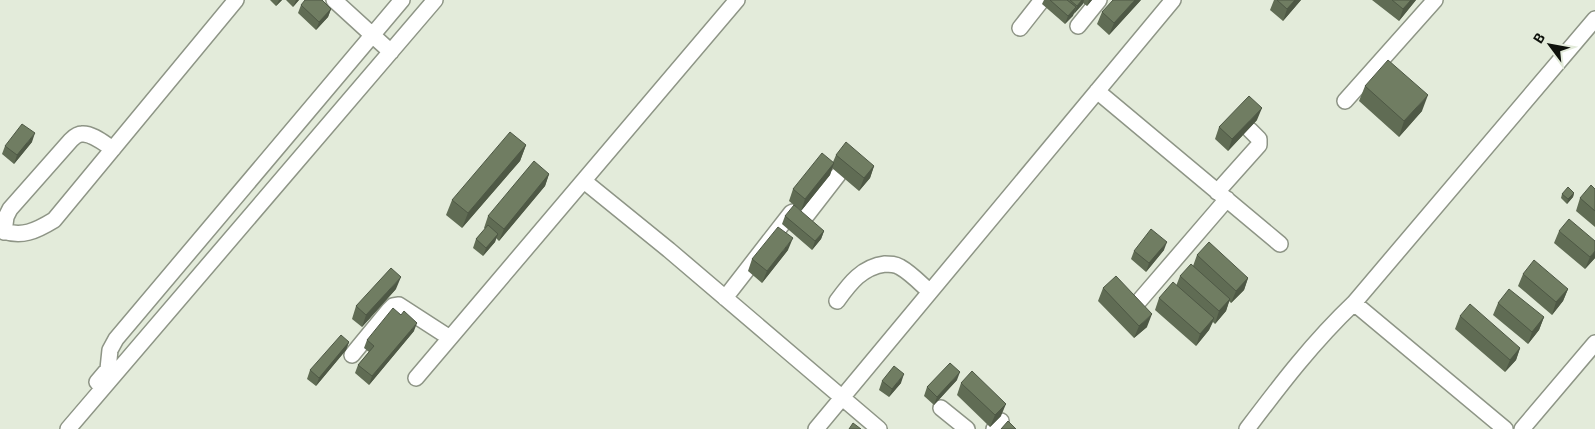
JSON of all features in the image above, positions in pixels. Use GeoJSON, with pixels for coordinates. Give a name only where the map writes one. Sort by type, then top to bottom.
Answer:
{"type":"FeatureCollection","features":[{"type":"Feature","properties":{"kind":"street"},"geometry":{"type":"LineString","coordinates":[[113,149],[92,136],[85,134],[77,135],[10,209],[2,231],[19,234],[28,233],[36,231],[54,220],[113,149],[236,0]]}},
{"type":"Feature","properties":{"kind":"street"},"geometry":{"type":"LineString","coordinates":[[334,0],[391,52]]}},
{"type":"Feature","properties":{"kind":"street"},"geometry":{"type":"LineString","coordinates":[[57,429],[108,369],[110,350],[116,339],[402,0]]}},
{"type":"Feature","properties":{"kind":"street"},"geometry":{"type":"LineString","coordinates":[[68,429],[435,0]]}},
{"type":"Feature","properties":{"kind":"street"},"geometry":{"type":"LineString","coordinates":[[416,378],[737,0]]}},
{"type":"Feature","properties":{"kind":"street"},"geometry":{"type":"LineString","coordinates":[[1020,28],[1042,0]]}},
{"type":"Feature","properties":{"kind":"street"},"geometry":{"type":"LineString","coordinates":[[1078,26],[1099,0]]}},
{"type":"Feature","properties":{"kind":"street"},"geometry":{"type":"LineString","coordinates":[[816,429],[1173,0]]}},
{"type":"Feature","properties":{"kind":"street"},"geometry":{"type":"LineString","coordinates":[[1345,101],[1435,0]]}},
{"type":"Feature","properties":{"kind":"street"},"geometry":{"type":"LineString","coordinates":[[1247,429],[1293,368],[1334,322],[1354,303],[1595,19]]}},
{"type":"Feature","properties":{"kind":"street"},"geometry":{"type":"LineString","coordinates":[[1097,91],[1280,244]]}},
{"type":"Feature","properties":{"kind":"street"},"geometry":{"type":"LineString","coordinates":[[1134,307],[1222,196],[1257,148],[1260,142],[1259,139],[1250,130]]}},
{"type":"Feature","properties":{"kind":"street"},"geometry":{"type":"LineString","coordinates":[[725,298],[791,213],[807,215],[838,175]]}},
{"type":"Feature","properties":{"kind":"street"},"geometry":{"type":"LineString","coordinates":[[584,181],[669,250],[880,429]]}},
{"type":"Feature","properties":{"kind":"street"},"geometry":{"type":"LineString","coordinates":[[837,301],[864,270],[875,265],[892,264],[900,266],[930,292]]}},
{"type":"Feature","properties":{"kind":"street"},"geometry":{"type":"LineString","coordinates":[[1354,303],[1505,429]]}},
{"type":"Feature","properties":{"kind":"street"},"geometry":{"type":"LineString","coordinates":[[352,355],[389,310],[396,305],[399,305],[450,338]]}},
{"type":"Feature","properties":{"kind":"street"},"geometry":{"type":"LineString","coordinates":[[1522,429],[1595,343]]}},
{"type":"Feature","properties":{"kind":"street"},"geometry":{"type":"LineString","coordinates":[[941,408],[967,429]]}},
{"type":"Feature","properties":{"kind":"building"},"geometry":{"type":"Polygon","coordinates":[[[305,0],[322,0],[331,9],[319,22],[301,5],[305,0]]]}},
{"type":"Feature","properties":{"kind":"building"},"geometry":{"type":"Polygon","coordinates":[[[1050,0],[1067,0],[1076,7],[1068,16],[1050,0]]]}},
{"type":"Feature","properties":{"kind":"building"},"geometry":{"type":"Polygon","coordinates":[[[1070,0],[1082,0],[1077,6],[1070,0]]]}},
{"type":"Feature","properties":{"kind":"building"},"geometry":{"type":"Polygon","coordinates":[[[1113,0],[1135,0],[1114,23],[1102,12],[1113,0]]]}},
{"type":"Feature","properties":{"kind":"building"},"geometry":{"type":"Polygon","coordinates":[[[1277,0],[1295,0],[1287,9],[1277,0]]]}},
{"type":"Feature","properties":{"kind":"building"},"geometry":{"type":"Polygon","coordinates":[[[1392,0],[1411,0],[1403,9],[1392,0]]]}},
{"type":"Feature","properties":{"kind":"building"},"geometry":{"type":"Polygon","coordinates":[[[1388,60],[1428,95],[1404,121],[1365,86],[1388,60]]]}},
{"type":"Feature","properties":{"kind":"building"},"geometry":{"type":"Polygon","coordinates":[[[1249,96],[1262,108],[1232,139],[1219,127],[1249,96]]]}},
{"type":"Feature","properties":{"kind":"building"},"geometry":{"type":"Polygon","coordinates":[[[22,124],[35,133],[17,155],[5,146],[22,124]]]}},
{"type":"Feature","properties":{"kind":"building"},"geometry":{"type":"Polygon","coordinates":[[[510,132],[526,145],[468,213],[452,200],[510,132]]]}},
{"type":"Feature","properties":{"kind":"building"},"geometry":{"type":"Polygon","coordinates":[[[846,142],[874,166],[864,178],[836,155],[846,142]]]}},
{"type":"Feature","properties":{"kind":"building"},"geometry":{"type":"Polygon","coordinates":[[[822,153],[834,163],[805,199],[793,189],[822,153]]]}},
{"type":"Feature","properties":{"kind":"building"},"geometry":{"type":"Polygon","coordinates":[[[534,161],[549,174],[504,229],[488,216],[534,161]]]}},
{"type":"Feature","properties":{"kind":"building"},"geometry":{"type":"Polygon","coordinates":[[[1591,185],[1595,189],[1595,211],[1580,198],[1591,185]]]}},
{"type":"Feature","properties":{"kind":"building"},"geometry":{"type":"Polygon","coordinates":[[[1568,187],[1574,193],[1568,199],[1562,194],[1568,187]]]}},
{"type":"Feature","properties":{"kind":"building"},"geometry":{"type":"Polygon","coordinates":[[[794,205],[824,231],[815,241],[785,216],[794,205]]]}},
{"type":"Feature","properties":{"kind":"building"},"geometry":{"type":"Polygon","coordinates":[[[1569,219],[1595,241],[1595,251],[1590,257],[1559,231],[1569,219]]]}},
{"type":"Feature","properties":{"kind":"building"},"geometry":{"type":"Polygon","coordinates":[[[488,225],[498,234],[486,248],[476,239],[488,225]]]}},
{"type":"Feature","properties":{"kind":"building"},"geometry":{"type":"Polygon","coordinates":[[[778,227],[793,238],[767,271],[752,259],[778,227]]]}},
{"type":"Feature","properties":{"kind":"building"},"geometry":{"type":"Polygon","coordinates":[[[1151,229],[1167,242],[1149,263],[1134,251],[1151,229]]]}},
{"type":"Feature","properties":{"kind":"building"},"geometry":{"type":"Polygon","coordinates":[[[1209,242],[1248,278],[1236,291],[1197,255],[1209,242]]]}},
{"type":"Feature","properties":{"kind":"building"},"geometry":{"type":"Polygon","coordinates":[[[1534,260],[1568,289],[1556,302],[1523,274],[1534,260]]]}},
{"type":"Feature","properties":{"kind":"building"},"geometry":{"type":"Polygon","coordinates":[[[1191,264],[1230,299],[1219,311],[1180,276],[1191,264]]]}},
{"type":"Feature","properties":{"kind":"building"},"geometry":{"type":"Polygon","coordinates":[[[391,268],[401,277],[366,315],[356,306],[391,268]]]}},
{"type":"Feature","properties":{"kind":"building"},"geometry":{"type":"Polygon","coordinates":[[[1116,276],[1152,314],[1139,326],[1103,288],[1116,276]]]}},
{"type":"Feature","properties":{"kind":"building"},"geometry":{"type":"Polygon","coordinates":[[[1173,282],[1214,318],[1200,334],[1159,298],[1173,282]]]}},
{"type":"Feature","properties":{"kind":"building"},"geometry":{"type":"Polygon","coordinates":[[[1509,289],[1544,317],[1532,332],[1498,303],[1509,289]]]}},
{"type":"Feature","properties":{"kind":"building"},"geometry":{"type":"Polygon","coordinates":[[[1470,304],[1520,348],[1510,360],[1460,316],[1470,304]]]}},
{"type":"Feature","properties":{"kind":"building"},"geometry":{"type":"Polygon","coordinates":[[[393,308],[401,315],[404,311],[417,323],[372,376],[358,365],[374,346],[367,340],[393,308]]]}},
{"type":"Feature","properties":{"kind":"building"},"geometry":{"type":"Polygon","coordinates":[[[341,335],[349,342],[319,378],[310,370],[341,335]]]}},
{"type":"Feature","properties":{"kind":"building"},"geometry":{"type":"Polygon","coordinates":[[[950,363],[960,372],[937,397],[927,387],[950,363]]]}},
{"type":"Feature","properties":{"kind":"building"},"geometry":{"type":"Polygon","coordinates":[[[894,366],[904,374],[892,389],[882,381],[894,366]]]}},
{"type":"Feature","properties":{"kind":"building"},"geometry":{"type":"Polygon","coordinates":[[[972,371],[1006,404],[995,415],[961,383],[972,371]]]}},
{"type":"Feature","properties":{"kind":"building"},"geometry":{"type":"Polygon","coordinates":[[[1008,421],[1016,429],[1001,429],[1008,421]]]}},
{"type":"Feature","properties":{"kind":"building"},"geometry":{"type":"Polygon","coordinates":[[[853,423],[861,429],[849,429],[853,423]]]}}]}
